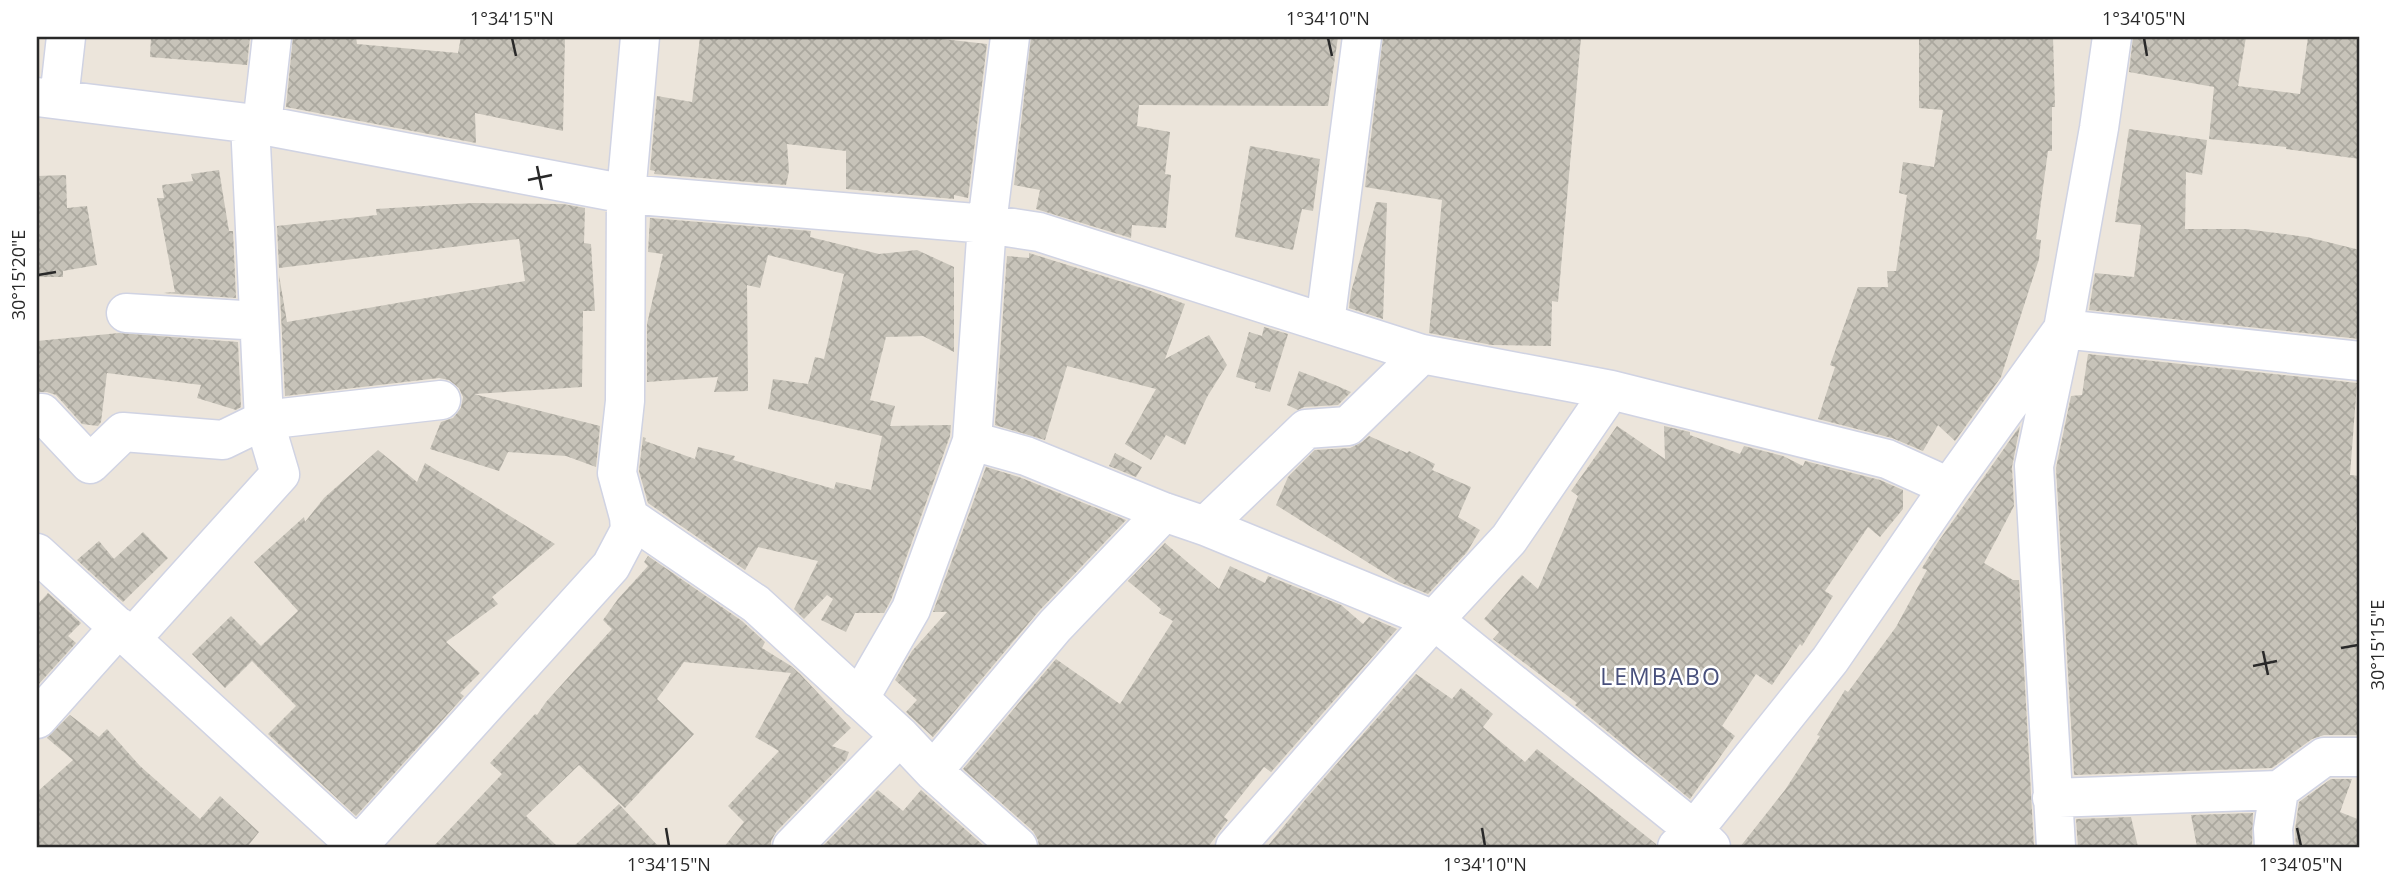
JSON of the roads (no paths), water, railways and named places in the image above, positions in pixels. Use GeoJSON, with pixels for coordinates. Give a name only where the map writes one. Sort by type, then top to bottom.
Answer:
{"type":"FeatureCollection","features":[{"type":"Feature","properties":{"kind":"street"},"geometry":{"type":"LineString","coordinates":[[66,37],[48,98],[256,124],[626,194],[988,224],[1040,232],[1422,354],[1611,390],[1887,459],[1949,487]]}},
{"type":"Feature","properties":{"kind":"street"},"geometry":{"type":"LineString","coordinates":[[37,719],[280,474],[264,420],[259,321],[256,124],[272,37]]}},
{"type":"Feature","properties":{"kind":"street"},"geometry":{"type":"LineString","coordinates":[[37,553],[357,847],[611,566],[630,530],[629,516],[617,473],[625,401],[626,194],[640,37]]}},
{"type":"Feature","properties":{"kind":"street"},"geometry":{"type":"LineString","coordinates":[[859,699],[911,609],[972,441],[988,224],[1010,37]]}},
{"type":"Feature","properties":{"kind":"street"},"geometry":{"type":"LineString","coordinates":[[1325,323],[1362,37]]}},
{"type":"Feature","properties":{"kind":"street"},"geometry":{"type":"LineString","coordinates":[[2053,844],[2034,466],[2063,329],[2099,128],[2112,37]]}},
{"type":"Feature","properties":{"kind":"street"},"geometry":{"type":"LineString","coordinates":[[126,313],[259,321]]}},
{"type":"Feature","properties":{"kind":"street"},"geometry":{"type":"LineString","coordinates":[[972,441],[1026,456],[1434,620],[1694,841],[1830,660],[1949,487],[2063,329]]}},
{"type":"Feature","properties":{"kind":"street"},"geometry":{"type":"LineString","coordinates":[[2063,329],[2360,361]]}},
{"type":"Feature","properties":{"kind":"street"},"geometry":{"type":"LineString","coordinates":[[1205,526],[1306,429],[1349,426],[1422,354]]}},
{"type":"Feature","properties":{"kind":"street"},"geometry":{"type":"LineString","coordinates":[[1235,847],[1434,620],[1509,539],[1611,390]]}},
{"type":"Feature","properties":{"kind":"street"},"geometry":{"type":"LineString","coordinates":[[37,419],[42,413],[90,464],[123,432],[223,440],[264,420],[441,400]]}},
{"type":"Feature","properties":{"kind":"street"},"geometry":{"type":"LineString","coordinates":[[933,771],[1055,626],[1164,512]]}},
{"type":"Feature","properties":{"kind":"street"},"geometry":{"type":"LineString","coordinates":[[629,516],[756,604],[1018,847]]}},
{"type":"Feature","properties":{"kind":"street"},"geometry":{"type":"LineString","coordinates":[[792,847],[900,736]]}},
{"type":"Feature","properties":{"kind":"street"},"geometry":{"type":"LineString","coordinates":[[2052,798],[2279,790],[2324,757],[2360,757]]}},
{"type":"Feature","properties":{"kind":"street"},"geometry":{"type":"LineString","coordinates":[[2274,847],[2273,830],[2279,790]]}},
{"type":"Feature","properties":{"kind":"district","name":"LEMBABO"},"geometry":{"type":"Point","coordinates":[1661,676]}}]}
